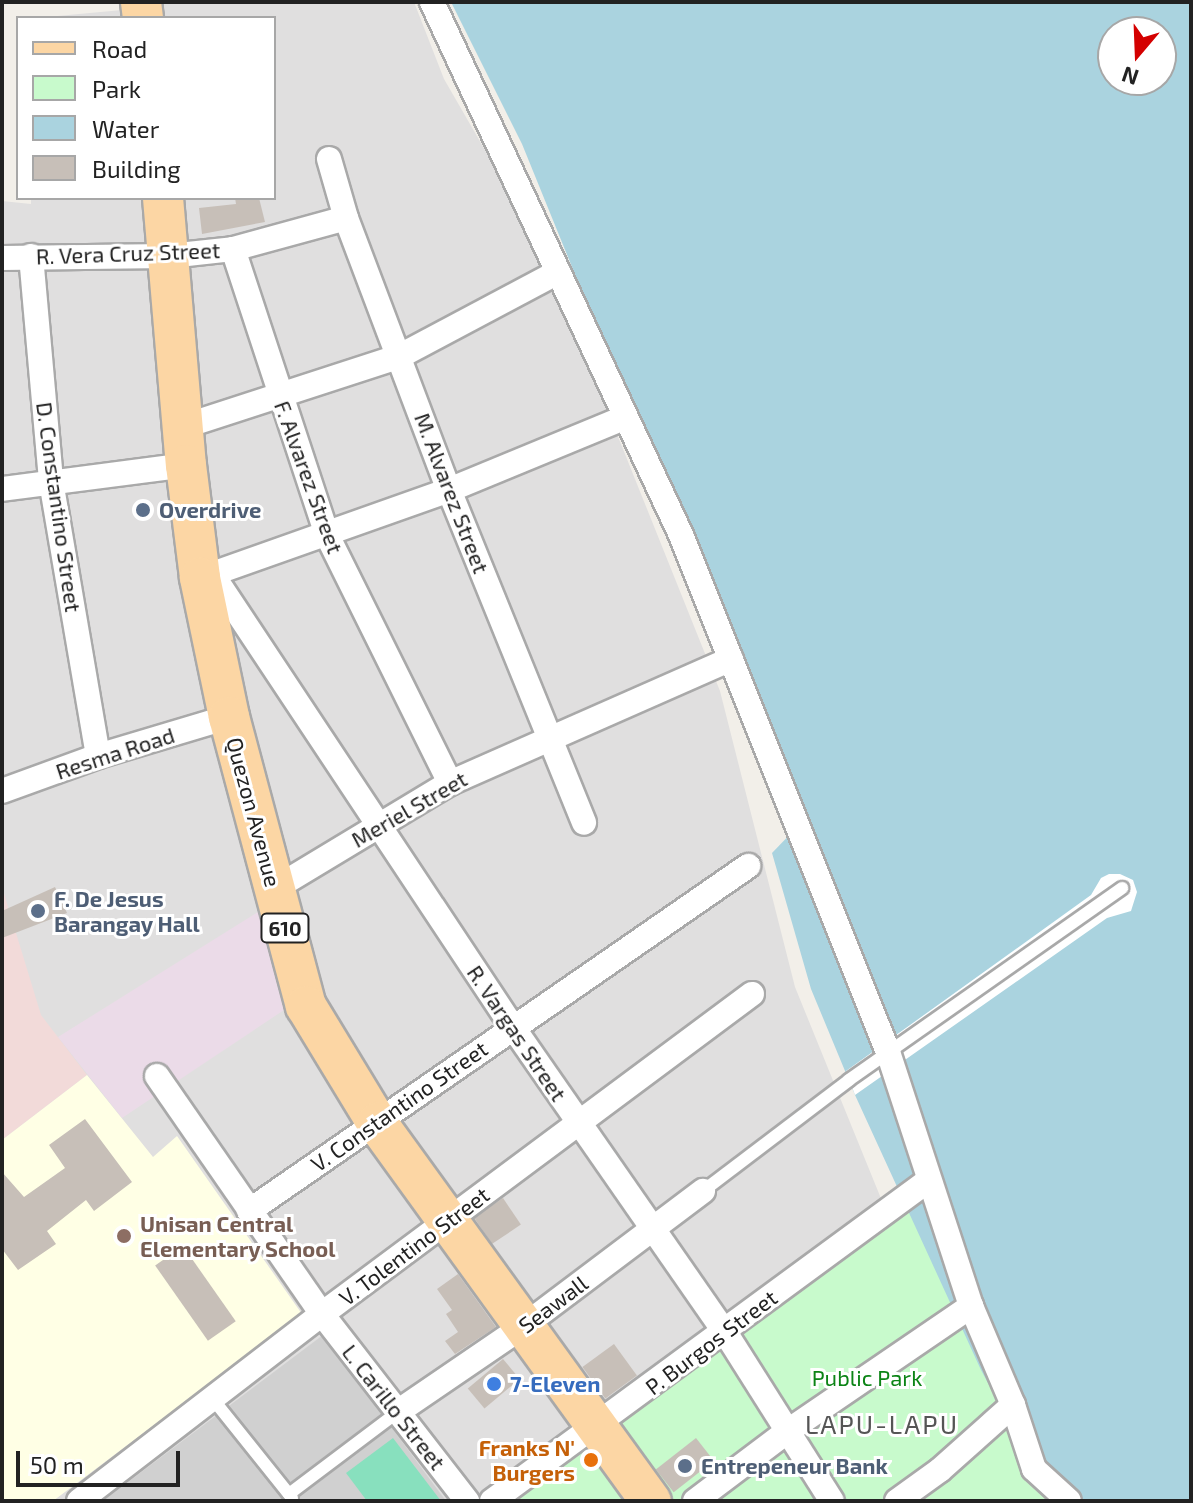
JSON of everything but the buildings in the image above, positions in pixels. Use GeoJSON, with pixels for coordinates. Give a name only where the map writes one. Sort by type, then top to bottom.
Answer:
{"type":"FeatureCollection","features":[{"type":"Feature","properties":{"kind":"main road","name":"610"},"geometry":{"type":"LineString","coordinates":[[163,200],[169,256]]}},
{"type":"Feature","properties":{"kind":"main road","name":"Quezon Avenue"},"geometry":{"type":"LineString","coordinates":[[169,256],[184,446],[229,717],[306,1006],[377,1123],[651,1501]]}},
{"type":"Feature","properties":{"kind":"street"},"geometry":{"type":"LineString","coordinates":[[432,2],[681,535],[888,1052],[971,1306],[1013,1405],[1034,1469],[1069,1501]]}},
{"type":"Feature","properties":{"kind":"street","name":"M. Alvarez Street"},"geometry":{"type":"LineString","coordinates":[[329,159],[346,218],[449,490],[584,823]]}},
{"type":"Feature","properties":{"kind":"street","name":"R. Vera Cruz Street"},"geometry":{"type":"LineString","coordinates":[[2,258],[169,256],[233,249],[346,218]]}},
{"type":"Feature","properties":{"kind":"street","name":"F. Alvarez Street"},"geometry":{"type":"LineString","coordinates":[[233,249],[279,398],[327,535],[450,783]]}},
{"type":"Feature","properties":{"kind":"street","name":"D. Constantino Street"},"geometry":{"type":"LineString","coordinates":[[31,256],[51,481],[98,756]]}},
{"type":"Feature","properties":{"kind":"street"},"geometry":{"type":"LineString","coordinates":[[2,489],[51,481],[184,446],[279,398],[400,356],[558,272]]}},
{"type":"Feature","properties":{"kind":"street"},"geometry":{"type":"LineString","coordinates":[[206,576],[449,490],[626,417]]}},
{"type":"Feature","properties":{"kind":"street","name":"R. Vargas Street"},"geometry":{"type":"LineString","coordinates":[[206,576],[579,1125],[725,1332],[832,1501]]}},
{"type":"Feature","properties":{"kind":"street","name":"Meriel Street"},"geometry":{"type":"LineString","coordinates":[[274,889],[450,783],[731,659]]}},
{"type":"Feature","properties":{"kind":"street","name":"Resma Road"},"geometry":{"type":"LineString","coordinates":[[2,791],[98,756],[229,717]]}},
{"type":"Feature","properties":{"kind":"street","name":"V. Constantino Street"},"geometry":{"type":"LineString","coordinates":[[249,1211],[512,1026],[748,866]]}},
{"type":"Feature","properties":{"kind":"street","name":"V. Tolentino Street"},"geometry":{"type":"LineString","coordinates":[[79,1501],[322,1314],[752,994]]}},
{"type":"Feature","properties":{"kind":"street","name":"L. Carillo Street"},"geometry":{"type":"LineString","coordinates":[[157,1076],[322,1314],[467,1501]]}},
{"type":"Feature","properties":{"kind":"street","name":"P. Burgos Street"},"geometry":{"type":"LineString","coordinates":[[492,1501],[929,1180]]}},
{"type":"Feature","properties":{"kind":"street","name":"Seawall"},"geometry":{"type":"LineString","coordinates":[[399,1411],[525,1325],[703,1191]]}},
{"type":"Feature","properties":{"kind":"street"},"geometry":{"type":"LineString","coordinates":[[695,1501],[788,1431],[971,1306]]}},
{"type":"Feature","properties":{"kind":"street"},"geometry":{"type":"LineString","coordinates":[[897,1501],[940,1470],[1013,1405]]}},
{"type":"Feature","properties":{"kind":"lane"},"geometry":{"type":"LineString","coordinates":[[703,1191],[888,1052],[1122,888]]}},
{"type":"Feature","properties":{"kind":"lane"},"geometry":{"type":"LineString","coordinates":[[212,1398],[291,1498],[399,1411]]}},
{"type":"Feature","properties":{"kind":"shaded area"},"geometry":{"type":"Polygon","coordinates":[[[122,2],[414,2],[444,79],[504,183],[558,287],[720,691],[795,987],[1004,1501],[2,1501],[2,201],[31,204],[31,200],[276,200],[276,16],[58,16],[122,10],[122,2]]]}},
{"type":"Feature","properties":{"kind":"shaded area"},"geometry":{"type":"Polygon","coordinates":[[[2,887],[41,1015],[87,1075],[2,1140],[2,887]]]}},
{"type":"Feature","properties":{"kind":"shaded area"},"geometry":{"type":"Polygon","coordinates":[[[263,909],[287,1008],[122,1118],[58,1037],[263,909]]]}},
{"type":"Feature","properties":{"kind":"shaded area","name":"Unisan Central Elementary School"},"geometry":{"type":"Polygon","coordinates":[[[87,1075],[153,1157],[177,1136],[302,1314],[53,1501],[2,1501],[2,1140],[87,1075]]]}},
{"type":"Feature","properties":{"kind":"shaded area"},"geometry":{"type":"Polygon","coordinates":[[[323,1335],[446,1501],[103,1501],[323,1335]]]}},
{"type":"Feature","properties":{"kind":"green space","name":"Public Park"},"geometry":{"type":"Polygon","coordinates":[[[929,1180],[1084,1501],[497,1501],[929,1180]]]}},
{"type":"Feature","properties":{"kind":"green space"},"geometry":{"type":"Polygon","coordinates":[[[393,1438],[441,1501],[367,1501],[346,1473],[393,1438]]]}},
{"type":"Feature","properties":{"kind":"water"},"geometry":{"type":"Polygon","coordinates":[[[451,2],[1191,2],[1191,1501],[1069,1501],[1034,1469],[981,1370],[855,1095],[811,989],[772,853],[799,825],[522,144],[451,2]]]}},
{"type":"Feature","properties":{"kind":"pier"},"geometry":{"type":"Polygon","coordinates":[[[1120,874],[1133,880],[1137,892],[1131,911],[1107,918],[855,1095],[846,1071],[1091,895],[1101,878],[1120,874]]]}},
{"type":"Feature","properties":{"kind":"place","name":"Overdrive"},"geometry":{"type":"Point","coordinates":[143,510]}},
{"type":"Feature","properties":{"kind":"place","name":"F. De Jesus Barangay Hall"},"geometry":{"type":"Point","coordinates":[38,911]}},
{"type":"Feature","properties":{"kind":"place","name":"Unisan Central Elementary School"},"geometry":{"type":"Point","coordinates":[124,1236]}},
{"type":"Feature","properties":{"kind":"place","name":"7-Eleven"},"geometry":{"type":"Point","coordinates":[494,1384]}},
{"type":"Feature","properties":{"kind":"place","name":"Franks N' Burgers"},"geometry":{"type":"Point","coordinates":[591,1460]}},
{"type":"Feature","properties":{"kind":"place","name":"Entrepeneur Bank"},"geometry":{"type":"Point","coordinates":[685,1466]}},
{"type":"Feature","properties":{"kind":"district","name":"LAPU-LAPU"},"geometry":{"type":"Point","coordinates":[882,1424]}}]}
